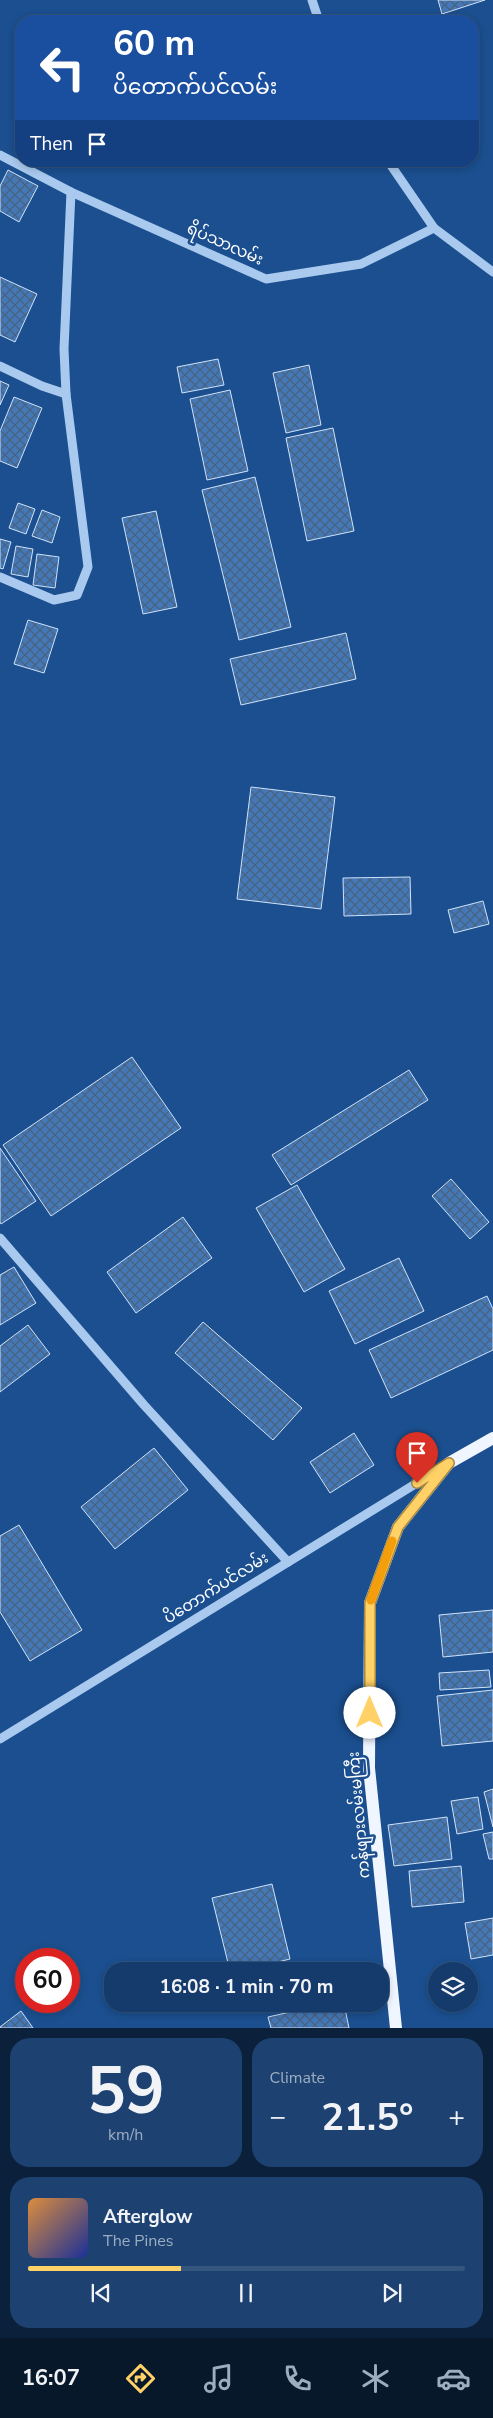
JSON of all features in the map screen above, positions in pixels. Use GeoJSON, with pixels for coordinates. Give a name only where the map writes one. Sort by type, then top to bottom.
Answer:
{"type":"FeatureCollection","features":[{"type":"Feature","properties":{"kind":"main road","name":"ကန်ဖျားလမ်းမကြီး"},"geometry":{"type":"LineString","coordinates":[[396,2028],[369,1768],[370,1603],[398,1527],[449,1463],[493,1438]]}},
{"type":"Feature","properties":{"kind":"street"},"geometry":{"type":"LineString","coordinates":[[312,0],[317,15]]}},
{"type":"Feature","properties":{"kind":"street","name":"ရိပ်သာလမ်း"},"geometry":{"type":"LineString","coordinates":[[0,154],[15,162]]}},
{"type":"Feature","properties":{"kind":"street","name":"ရိပ်သာလမ်း"},"geometry":{"type":"LineString","coordinates":[[24,167],[71,192],[266,279],[361,264],[434,228]]}},
{"type":"Feature","properties":{"kind":"street"},"geometry":{"type":"LineString","coordinates":[[392,167],[434,228],[493,272]]}},
{"type":"Feature","properties":{"kind":"street"},"geometry":{"type":"LineString","coordinates":[[0,577],[54,600],[77,595],[88,567],[66,394],[64,349],[71,192]]}},
{"type":"Feature","properties":{"kind":"street"},"geometry":{"type":"LineString","coordinates":[[0,366],[42,386],[66,394]]}},
{"type":"Feature","properties":{"kind":"street"},"geometry":{"type":"LineString","coordinates":[[0,1238],[144,1405],[288,1562]]}},
{"type":"Feature","properties":{"kind":"street","name":"ပိတောက်ပင်လမ်း"},"geometry":{"type":"LineString","coordinates":[[0,1739],[449,1463]]}},
{"type":"Feature","properties":{"kind":"building"},"geometry":{"type":"Polygon","coordinates":[[[438,0],[485,0],[442,14],[438,0]]]}},
{"type":"Feature","properties":{"kind":"building"},"geometry":{"type":"Polygon","coordinates":[[[8,170],[38,186],[19,222],[0,211],[0,186],[8,170]]]}},
{"type":"Feature","properties":{"kind":"building"},"geometry":{"type":"Polygon","coordinates":[[[0,277],[37,294],[15,342],[0,335],[0,277]]]}},
{"type":"Feature","properties":{"kind":"building"},"geometry":{"type":"Polygon","coordinates":[[[218,359],[224,385],[182,393],[177,367],[218,359]]]}},
{"type":"Feature","properties":{"kind":"building"},"geometry":{"type":"Polygon","coordinates":[[[309,365],[321,425],[286,433],[273,373],[309,365]]]}},
{"type":"Feature","properties":{"kind":"building"},"geometry":{"type":"Polygon","coordinates":[[[0,381],[9,385],[0,405],[0,381]]]}},
{"type":"Feature","properties":{"kind":"building"},"geometry":{"type":"Polygon","coordinates":[[[230,390],[248,471],[207,480],[190,399],[230,390]]]}},
{"type":"Feature","properties":{"kind":"building"},"geometry":{"type":"Polygon","coordinates":[[[14,397],[42,408],[17,468],[0,461],[0,431],[14,397]]]}},
{"type":"Feature","properties":{"kind":"building"},"geometry":{"type":"Polygon","coordinates":[[[333,428],[354,531],[307,541],[286,438],[333,428]]]}},
{"type":"Feature","properties":{"kind":"building"},"geometry":{"type":"Polygon","coordinates":[[[255,477],[291,627],[239,640],[202,490],[255,477]]]}},
{"type":"Feature","properties":{"kind":"building"},"geometry":{"type":"Polygon","coordinates":[[[18,503],[35,509],[26,534],[9,528],[18,503]]]}},
{"type":"Feature","properties":{"kind":"building"},"geometry":{"type":"Polygon","coordinates":[[[42,510],[60,517],[52,543],[32,536],[42,510]]]}},
{"type":"Feature","properties":{"kind":"building"},"geometry":{"type":"Polygon","coordinates":[[[156,511],[177,607],[143,614],[122,518],[156,511]]]}},
{"type":"Feature","properties":{"kind":"building"},"geometry":{"type":"Polygon","coordinates":[[[0,539],[11,542],[3,569],[0,568],[0,539]]]}},
{"type":"Feature","properties":{"kind":"building"},"geometry":{"type":"Polygon","coordinates":[[[16,546],[33,549],[28,577],[11,574],[16,546]]]}},
{"type":"Feature","properties":{"kind":"building"},"geometry":{"type":"Polygon","coordinates":[[[37,554],[59,557],[55,588],[33,585],[37,554]]]}},
{"type":"Feature","properties":{"kind":"building"},"geometry":{"type":"Polygon","coordinates":[[[28,620],[58,629],[44,673],[14,664],[28,620]]]}},
{"type":"Feature","properties":{"kind":"building"},"geometry":{"type":"Polygon","coordinates":[[[346,633],[356,679],[241,705],[230,659],[346,633]]]}},
{"type":"Feature","properties":{"kind":"building"},"geometry":{"type":"Polygon","coordinates":[[[251,787],[335,797],[321,909],[237,899],[251,787]]]}},
{"type":"Feature","properties":{"kind":"building"},"geometry":{"type":"Polygon","coordinates":[[[410,877],[411,914],[344,916],[343,878],[410,877]]]}},
{"type":"Feature","properties":{"kind":"building"},"geometry":{"type":"Polygon","coordinates":[[[483,901],[489,924],[454,933],[448,910],[483,901]]]}},
{"type":"Feature","properties":{"kind":"building"},"geometry":{"type":"Polygon","coordinates":[[[132,1057],[181,1128],[51,1216],[3,1145],[132,1057]]]}},
{"type":"Feature","properties":{"kind":"building"},"geometry":{"type":"Polygon","coordinates":[[[409,1070],[428,1100],[291,1185],[272,1155],[409,1070]]]}},
{"type":"Feature","properties":{"kind":"building"},"geometry":{"type":"Polygon","coordinates":[[[0,1148],[36,1201],[1,1224],[0,1222],[0,1148]]]}},
{"type":"Feature","properties":{"kind":"building"},"geometry":{"type":"Polygon","coordinates":[[[451,1179],[489,1222],[470,1239],[432,1196],[451,1179]]]}},
{"type":"Feature","properties":{"kind":"building"},"geometry":{"type":"Polygon","coordinates":[[[297,1185],[345,1269],[304,1292],[256,1208],[297,1185]]]}},
{"type":"Feature","properties":{"kind":"building"},"geometry":{"type":"Polygon","coordinates":[[[183,1217],[212,1258],[136,1313],[107,1272],[183,1217]]]}},
{"type":"Feature","properties":{"kind":"building"},"geometry":{"type":"Polygon","coordinates":[[[399,1258],[424,1311],[355,1344],[329,1291],[399,1258]]]}},
{"type":"Feature","properties":{"kind":"building"},"geometry":{"type":"Polygon","coordinates":[[[14,1267],[36,1303],[0,1325],[0,1275],[14,1267]]]}},
{"type":"Feature","properties":{"kind":"building"},"geometry":{"type":"Polygon","coordinates":[[[487,1296],[493,1309],[493,1350],[391,1398],[369,1350],[487,1296]]]}},
{"type":"Feature","properties":{"kind":"building"},"geometry":{"type":"Polygon","coordinates":[[[203,1322],[302,1408],[273,1440],[175,1353],[203,1322]]]}},
{"type":"Feature","properties":{"kind":"building"},"geometry":{"type":"Polygon","coordinates":[[[28,1325],[50,1354],[0,1392],[0,1346],[28,1325]]]}},
{"type":"Feature","properties":{"kind":"building"},"geometry":{"type":"Polygon","coordinates":[[[354,1433],[374,1465],[330,1493],[310,1462],[354,1433]]]}},
{"type":"Feature","properties":{"kind":"building"},"geometry":{"type":"Polygon","coordinates":[[[154,1448],[188,1490],[115,1549],[81,1507],[154,1448]]]}},
{"type":"Feature","properties":{"kind":"building"},"geometry":{"type":"Polygon","coordinates":[[[19,1525],[82,1630],[30,1661],[0,1612],[0,1536],[19,1525]]]}},
{"type":"Feature","properties":{"kind":"building"},"geometry":{"type":"Polygon","coordinates":[[[493,1610],[493,1652],[443,1657],[439,1615],[493,1610]]]}},
{"type":"Feature","properties":{"kind":"building"},"geometry":{"type":"Polygon","coordinates":[[[489,1670],[491,1687],[440,1690],[439,1673],[489,1670]]]}},
{"type":"Feature","properties":{"kind":"building"},"geometry":{"type":"Polygon","coordinates":[[[493,1690],[493,1741],[442,1746],[437,1696],[493,1690]]]}},
{"type":"Feature","properties":{"kind":"building"},"geometry":{"type":"Polygon","coordinates":[[[493,1789],[493,1827],[484,1792],[493,1789]]]}},
{"type":"Feature","properties":{"kind":"building"},"geometry":{"type":"Polygon","coordinates":[[[478,1797],[483,1829],[457,1834],[451,1801],[478,1797]]]}},
{"type":"Feature","properties":{"kind":"building"},"geometry":{"type":"Polygon","coordinates":[[[447,1817],[452,1859],[394,1866],[388,1825],[447,1817]]]}},
{"type":"Feature","properties":{"kind":"building"},"geometry":{"type":"Polygon","coordinates":[[[493,1832],[493,1859],[489,1859],[483,1834],[493,1832]]]}},
{"type":"Feature","properties":{"kind":"building"},"geometry":{"type":"Polygon","coordinates":[[[461,1866],[464,1902],[412,1907],[409,1871],[461,1866]]]}},
{"type":"Feature","properties":{"kind":"building"},"geometry":{"type":"Polygon","coordinates":[[[272,1884],[290,1959],[278,1962],[228,1962],[212,1898],[272,1884]]]}},
{"type":"Feature","properties":{"kind":"building"},"geometry":{"type":"Polygon","coordinates":[[[493,1918],[493,1955],[471,1959],[465,1923],[493,1918]]]}},
{"type":"Feature","properties":{"kind":"building"},"geometry":{"type":"Polygon","coordinates":[[[290,2012],[346,2012],[349,2028],[271,2028],[268,2017],[290,2012]]]}},
{"type":"Feature","properties":{"kind":"building"},"geometry":{"type":"Polygon","coordinates":[[[18,2013],[22,2013],[33,2028],[0,2028],[18,2013]]]}},
{"type":"Feature","properties":{"kind":"slow traffic"},"geometry":{"type":"LineString","coordinates":[[371,1600],[392,1541]]}},
{"type":"Feature","properties":{"kind":"route"},"geometry":{"type":"LineString","coordinates":[[370,1713],[370,1603],[398,1527],[449,1463],[417,1483]]}}]}
